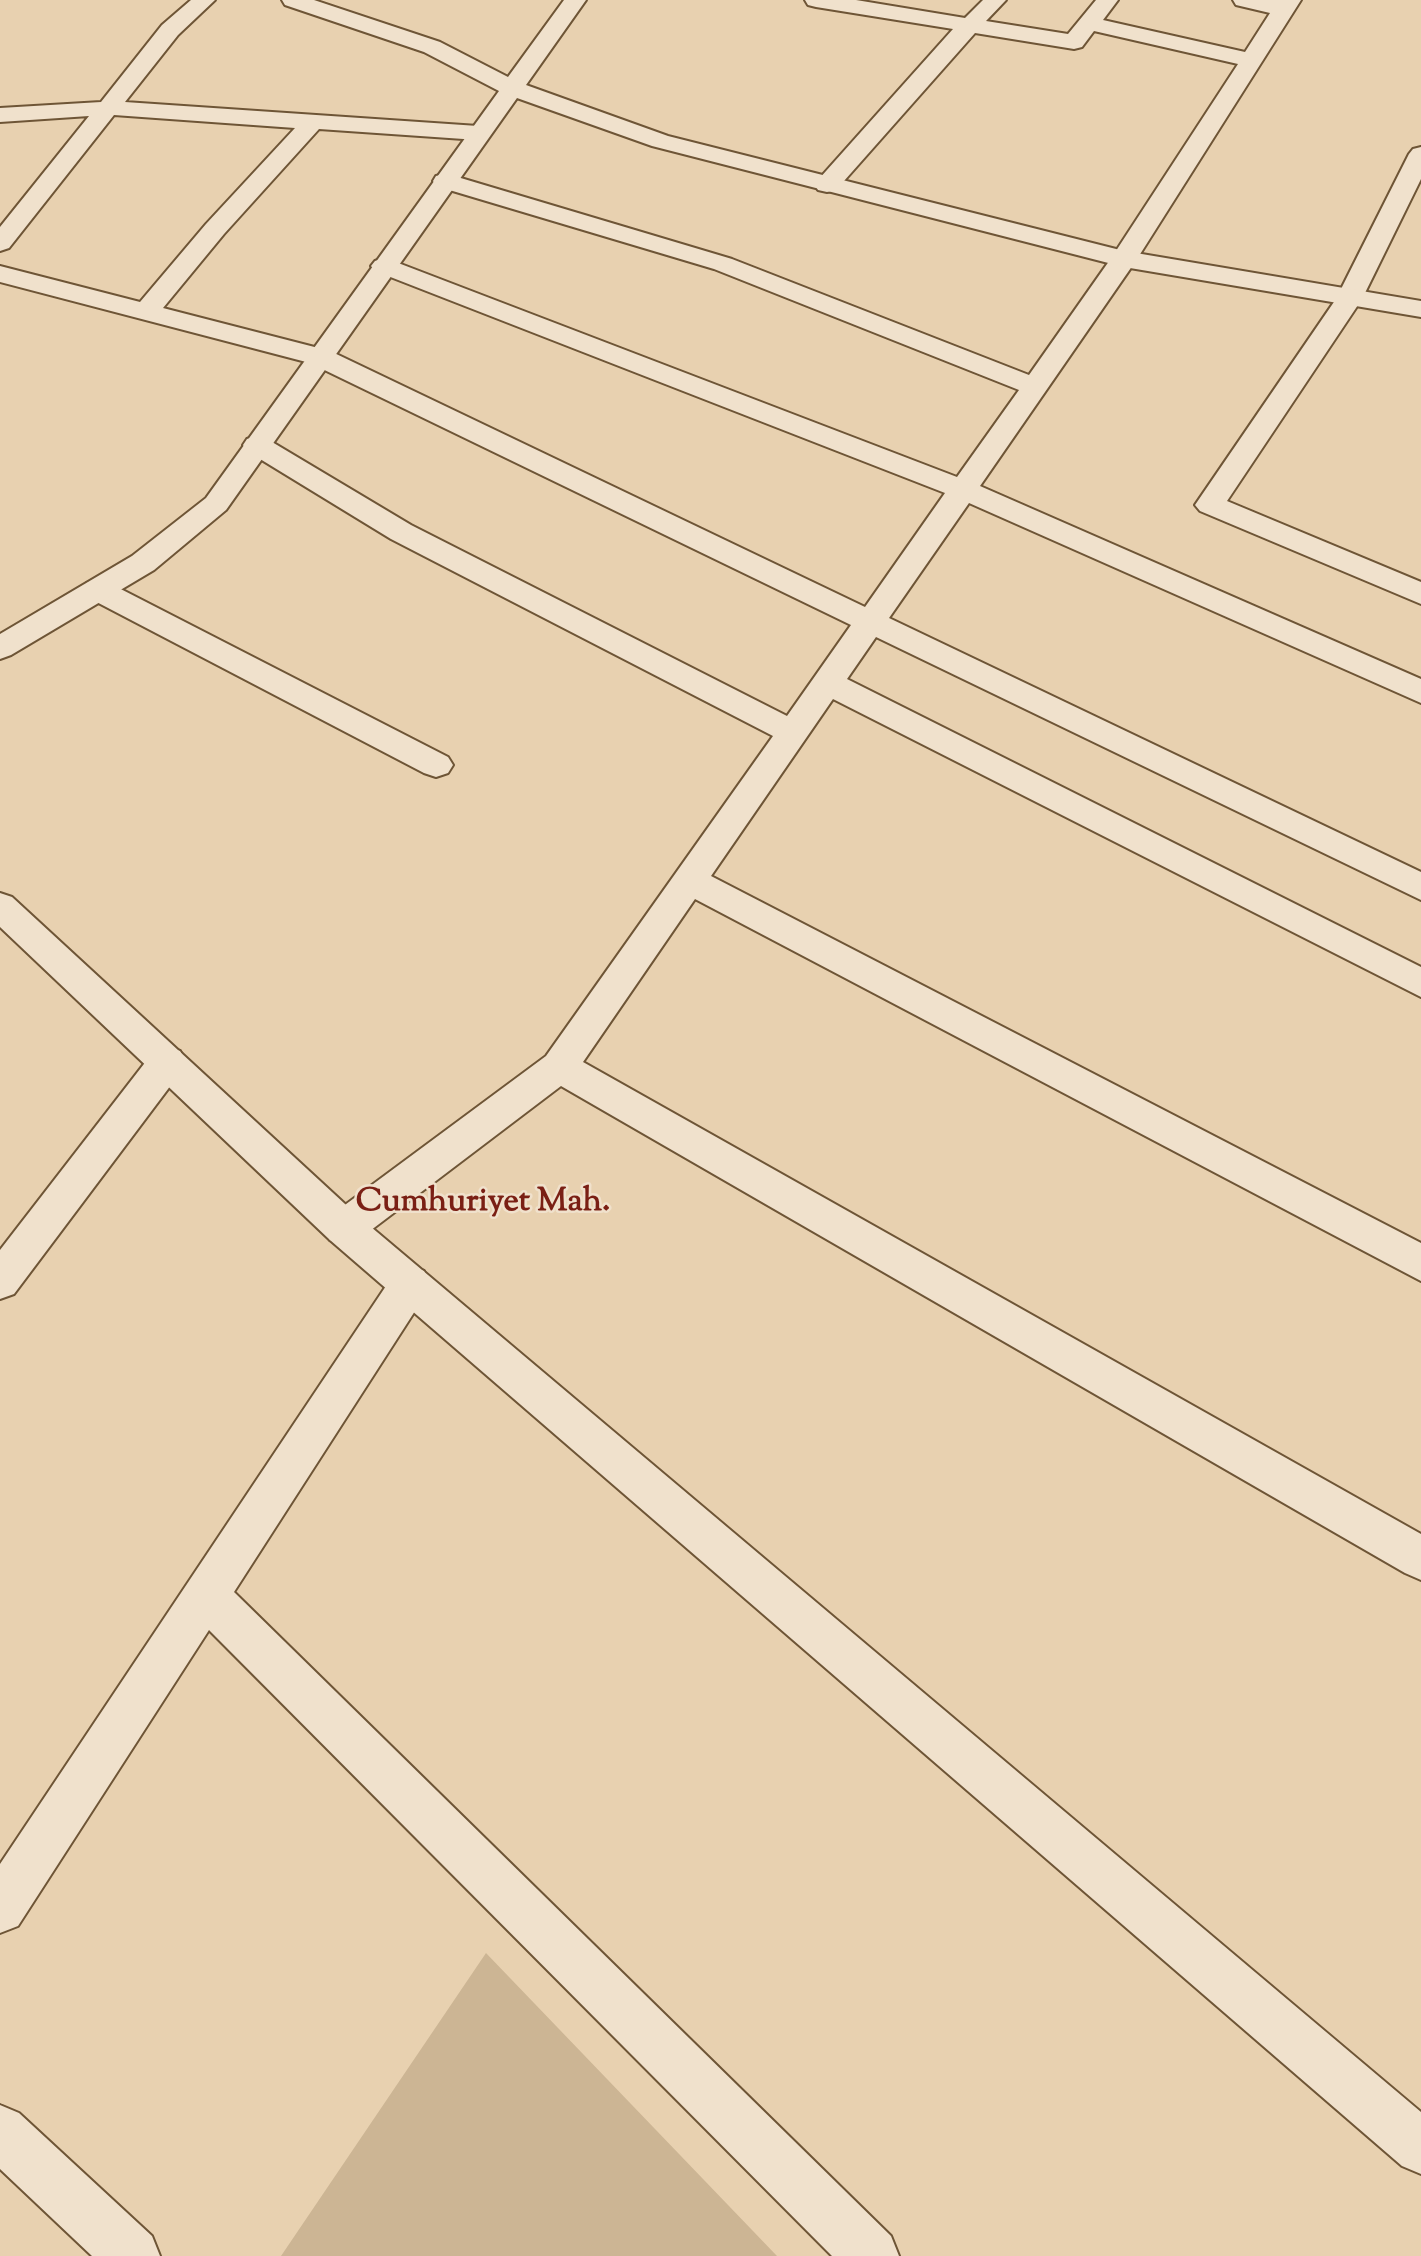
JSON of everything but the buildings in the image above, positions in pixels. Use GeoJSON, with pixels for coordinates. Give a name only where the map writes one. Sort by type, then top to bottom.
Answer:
{"type":"FeatureCollection","features":[{"type":"Feature","properties":{"kind":"street"},"geometry":{"type":"LineString","coordinates":[[0,243],[170,30],[204,0]]}},
{"type":"Feature","properties":{"kind":"street"},"geometry":{"type":"LineString","coordinates":[[293,0],[432,47],[511,88],[660,141],[1124,259],[1421,309]]}},
{"type":"Feature","properties":{"kind":"street"},"geometry":{"type":"LineString","coordinates":[[0,648],[143,563],[216,504],[575,0]]}},
{"type":"Feature","properties":{"kind":"street"},"geometry":{"type":"LineString","coordinates":[[816,0],[842,2],[1074,42],[1107,0]]}},
{"type":"Feature","properties":{"kind":"street"},"geometry":{"type":"LineString","coordinates":[[827,185],[995,0]]}},
{"type":"Feature","properties":{"kind":"street"},"geometry":{"type":"LineString","coordinates":[[344,1228],[558,1067],[1124,259],[1286,5],[1244,0]]}},
{"type":"Feature","properties":{"kind":"street"},"geometry":{"type":"LineString","coordinates":[[1089,23],[1251,60]]}},
{"type":"Feature","properties":{"kind":"street"},"geometry":{"type":"LineString","coordinates":[[0,115],[110,108],[478,134]]}},
{"type":"Feature","properties":{"kind":"street"},"geometry":{"type":"LineString","coordinates":[[146,312],[215,229],[313,122]]}},
{"type":"Feature","properties":{"kind":"street"},"geometry":{"type":"LineString","coordinates":[[1421,154],[1349,299],[1210,505],[1421,594]]}},
{"type":"Feature","properties":{"kind":"street"},"geometry":{"type":"LineString","coordinates":[[445,181],[723,264],[1034,386]]}},
{"type":"Feature","properties":{"kind":"street"},"geometry":{"type":"LineString","coordinates":[[384,267],[962,489],[1421,692]]}},
{"type":"Feature","properties":{"kind":"street"},"geometry":{"type":"LineString","coordinates":[[0,274],[320,357],[1421,887]]}},
{"type":"Feature","properties":{"kind":"street"},"geometry":{"type":"LineString","coordinates":[[257,446],[401,532],[792,732]]}},
{"type":"Feature","properties":{"kind":"street"},"geometry":{"type":"LineString","coordinates":[[98,590],[436,765]]}},
{"type":"Feature","properties":{"kind":"street"},"geometry":{"type":"LineString","coordinates":[[826,682],[1421,983]]}},
{"type":"Feature","properties":{"kind":"street"},"geometry":{"type":"LineString","coordinates":[[689,880],[1421,1263]]}},
{"type":"Feature","properties":{"kind":"street"},"geometry":{"type":"LineString","coordinates":[[0,906],[344,1228],[1421,2147]]}},
{"type":"Feature","properties":{"kind":"street"},"geometry":{"type":"LineString","coordinates":[[0,1281],[167,1062]]}},
{"type":"Feature","properties":{"kind":"street"},"geometry":{"type":"LineString","coordinates":[[558,1067],[1421,1558]]}},
{"type":"Feature","properties":{"kind":"street"},"geometry":{"type":"LineString","coordinates":[[0,1908],[410,1284]]}},
{"type":"Feature","properties":{"kind":"street"},"geometry":{"type":"LineString","coordinates":[[205,1595],[871,2256]]}},
{"type":"Feature","properties":{"kind":"street"},"geometry":{"type":"LineString","coordinates":[[0,2132],[132,2256]]}},
{"type":"Feature","properties":{"kind":"shaded area"},"geometry":{"type":"Polygon","coordinates":[[[486,1953],[777,2256],[281,2256],[486,1953]]]}},
{"type":"Feature","properties":{"kind":"district","name":"Cumhuriyet Mah."},"geometry":{"type":"Point","coordinates":[483,1204]}}]}
